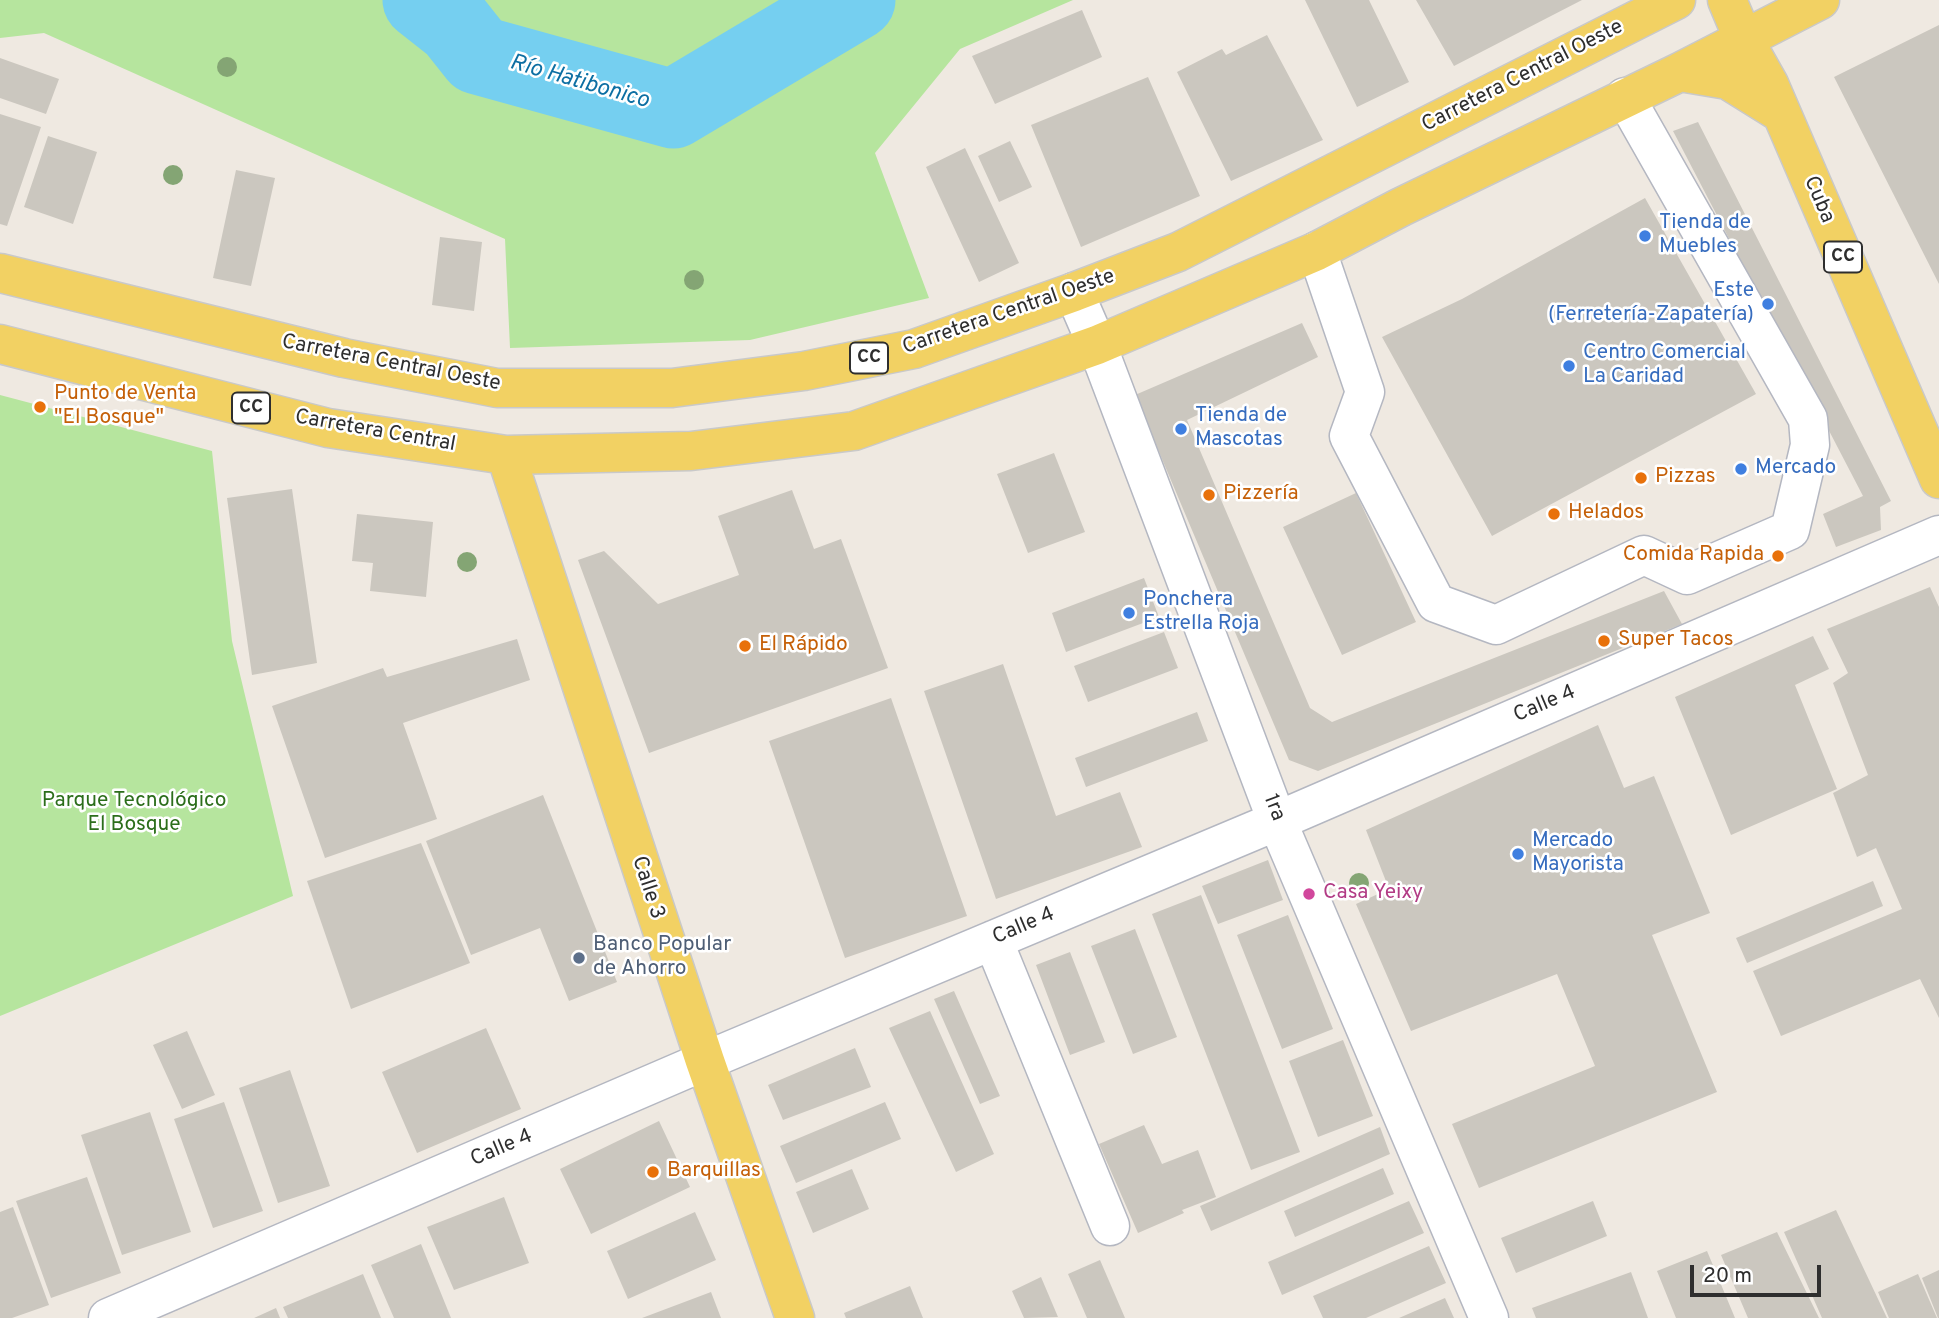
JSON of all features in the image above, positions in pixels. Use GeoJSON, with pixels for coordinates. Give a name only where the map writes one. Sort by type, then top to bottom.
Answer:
{"type":"FeatureCollection","features":[{"type":"Feature","properties":{"kind":"main road","name":"Carretera Central Oeste"},"geometry":{"type":"LineString","coordinates":[[0,273],[344,358],[497,388],[672,388],[803,371],[914,349],[1178,252],[1676,0]]}},
{"type":"Feature","properties":{"kind":"main road","name":"Cuba"},"geometry":{"type":"LineString","coordinates":[[1727,0],[1743,38],[1769,84],[1939,478]]}},
{"type":"Feature","properties":{"kind":"main road"},"geometry":{"type":"LineString","coordinates":[[1743,38],[1820,0]]}},
{"type":"Feature","properties":{"kind":"main road","name":"CC"},"geometry":{"type":"LineString","coordinates":[[506,455],[691,451],[855,431],[1097,345],[1317,251],[1401,207],[1680,72],[1743,38]]}},
{"type":"Feature","properties":{"kind":"main road"},"geometry":{"type":"LineString","coordinates":[[1680,72],[1728,80],[1781,113]]}},
{"type":"Feature","properties":{"kind":"main road","name":"Carretera Central"},"geometry":{"type":"LineString","coordinates":[[0,344],[328,428],[506,455]]}},
{"type":"Feature","properties":{"kind":"main road","name":"Calle 3"},"geometry":{"type":"LineString","coordinates":[[506,455],[705,1061],[795,1318]]}},
{"type":"Feature","properties":{"kind":"street"},"geometry":{"type":"LineString","coordinates":[[1317,251],[1365,391],[1349,436],[1436,603],[1496,625],[1644,555],[1688,575],[1790,530],[1810,445],[1808,419],[1625,97]]}},
{"type":"Feature","properties":{"kind":"street","name":"1ra"},"geometry":{"type":"LineString","coordinates":[[1074,292],[1097,345],[1277,821],[1489,1318]]}},
{"type":"Feature","properties":{"kind":"street","name":"Calle 4"},"geometry":{"type":"LineString","coordinates":[[108,1318],[705,1061],[1277,821],[1939,535]]}},
{"type":"Feature","properties":{"kind":"street"},"geometry":{"type":"LineString","coordinates":[[993,940],[1111,1226]]}},
{"type":"Feature","properties":{"kind":"green space"},"geometry":{"type":"Polygon","coordinates":[[[0,0],[1073,0],[960,49],[875,153],[929,298],[750,340],[510,348],[505,239],[44,33],[0,38],[0,0]]]}},
{"type":"Feature","properties":{"kind":"green space","name":"Parque Tecnológico El Bosque"},"geometry":{"type":"Polygon","coordinates":[[[0,395],[212,451],[232,641],[293,896],[0,1016],[0,395]]]}},
{"type":"Feature","properties":{"kind":"building"},"geometry":{"type":"Polygon","coordinates":[[[1305,0],[1369,0],[1409,82],[1357,107],[1305,0]]]}},
{"type":"Feature","properties":{"kind":"building"},"geometry":{"type":"Polygon","coordinates":[[[1416,0],[1582,0],[1454,66],[1416,0]]]}},
{"type":"Feature","properties":{"kind":"building"},"geometry":{"type":"Polygon","coordinates":[[[1082,10],[1102,57],[995,104],[972,56],[1082,10]]]}},
{"type":"Feature","properties":{"kind":"building"},"geometry":{"type":"Polygon","coordinates":[[[1939,25],[1939,284],[1834,77],[1939,25]]]}},
{"type":"Feature","properties":{"kind":"building"},"geometry":{"type":"Polygon","coordinates":[[[1267,35],[1323,140],[1231,181],[1177,72],[1222,49],[1226,55],[1267,35]]]}},
{"type":"Feature","properties":{"kind":"building"},"geometry":{"type":"Polygon","coordinates":[[[0,58],[59,79],[46,114],[0,98],[0,58]]]}},
{"type":"Feature","properties":{"kind":"building"},"geometry":{"type":"Polygon","coordinates":[[[1148,77],[1200,196],[1081,247],[1031,125],[1148,77]]]}},
{"type":"Feature","properties":{"kind":"building"},"geometry":{"type":"Polygon","coordinates":[[[0,114],[41,127],[7,226],[0,224],[0,114]]]}},
{"type":"Feature","properties":{"kind":"building"},"geometry":{"type":"Polygon","coordinates":[[[1698,122],[1891,501],[1880,507],[1881,530],[1836,547],[1823,514],[1863,496],[1673,131],[1698,122]]]}},
{"type":"Feature","properties":{"kind":"building"},"geometry":{"type":"Polygon","coordinates":[[[48,136],[97,152],[73,224],[24,207],[48,136]]]}},
{"type":"Feature","properties":{"kind":"building"},"geometry":{"type":"Polygon","coordinates":[[[1010,141],[1032,187],[999,202],[978,156],[1010,141]]]}},
{"type":"Feature","properties":{"kind":"building"},"geometry":{"type":"Polygon","coordinates":[[[965,148],[1019,263],[979,282],[926,167],[965,148]]]}},
{"type":"Feature","properties":{"kind":"building"},"geometry":{"type":"Polygon","coordinates":[[[236,170],[275,178],[251,286],[213,278],[236,170]]]}},
{"type":"Feature","properties":{"kind":"building","name":"Centro Comercial La Caridad"},"geometry":{"type":"Polygon","coordinates":[[[1645,198],[1756,394],[1492,536],[1382,337],[1462,299],[1645,198]]]}},
{"type":"Feature","properties":{"kind":"building"},"geometry":{"type":"Polygon","coordinates":[[[440,237],[482,242],[474,311],[432,305],[440,237]]]}},
{"type":"Feature","properties":{"kind":"building"},"geometry":{"type":"Polygon","coordinates":[[[1302,323],[1318,357],[1187,420],[1310,708],[1332,722],[1664,591],[1682,624],[1318,771],[1289,760],[1135,395],[1302,323]]]}},
{"type":"Feature","properties":{"kind":"building"},"geometry":{"type":"Polygon","coordinates":[[[1054,453],[1085,532],[1028,553],[997,474],[1054,453]]]}},
{"type":"Feature","properties":{"kind":"building"},"geometry":{"type":"Polygon","coordinates":[[[292,489],[317,663],[252,675],[227,498],[292,489]]]}},
{"type":"Feature","properties":{"kind":"building","name":"El Rápido"},"geometry":{"type":"Polygon","coordinates":[[[792,490],[814,549],[841,539],[888,668],[649,753],[578,560],[604,551],[658,604],[739,575],[718,516],[792,490]]]}},
{"type":"Feature","properties":{"kind":"building"},"geometry":{"type":"Polygon","coordinates":[[[1356,493],[1416,622],[1342,655],[1283,527],[1356,493]]]}},
{"type":"Feature","properties":{"kind":"building"},"geometry":{"type":"Polygon","coordinates":[[[357,514],[433,522],[426,597],[370,591],[373,563],[352,561],[357,514]]]}},
{"type":"Feature","properties":{"kind":"building"},"geometry":{"type":"Polygon","coordinates":[[[1144,578],[1159,617],[1066,652],[1052,613],[1144,578]]]}},
{"type":"Feature","properties":{"kind":"building"},"geometry":{"type":"Polygon","coordinates":[[[1930,587],[1939,607],[1939,1018],[1920,979],[1781,1036],[1753,971],[1902,909],[1876,848],[1857,857],[1833,793],[1868,775],[1833,683],[1848,673],[1827,629],[1930,587]]]}},
{"type":"Feature","properties":{"kind":"building"},"geometry":{"type":"Polygon","coordinates":[[[1164,632],[1178,668],[1088,702],[1074,666],[1164,632]]]}},
{"type":"Feature","properties":{"kind":"building"},"geometry":{"type":"Polygon","coordinates":[[[1813,636],[1829,669],[1795,685],[1837,789],[1731,835],[1675,697],[1813,636]]]}},
{"type":"Feature","properties":{"kind":"building"},"geometry":{"type":"Polygon","coordinates":[[[517,639],[530,680],[403,723],[437,819],[325,858],[272,706],[383,668],[387,677],[517,639]]]}},
{"type":"Feature","properties":{"kind":"building"},"geometry":{"type":"Polygon","coordinates":[[[1003,664],[1056,816],[1120,792],[1142,847],[996,899],[924,691],[1003,664]]]}},
{"type":"Feature","properties":{"kind":"building"},"geometry":{"type":"Polygon","coordinates":[[[891,698],[967,916],[845,958],[769,741],[891,698]]]}},
{"type":"Feature","properties":{"kind":"building"},"geometry":{"type":"Polygon","coordinates":[[[1197,712],[1208,741],[1086,787],[1075,758],[1197,712]]]}},
{"type":"Feature","properties":{"kind":"building"},"geometry":{"type":"Polygon","coordinates":[[[1598,725],[1624,788],[1654,776],[1710,913],[1652,935],[1717,1092],[1479,1188],[1452,1124],[1595,1066],[1557,974],[1411,1031],[1356,904],[1389,889],[1366,830],[1598,725]]]}},
{"type":"Feature","properties":{"kind":"building"},"geometry":{"type":"Polygon","coordinates":[[[543,795],[617,982],[569,1001],[540,928],[471,955],[426,841],[543,795]]]}},
{"type":"Feature","properties":{"kind":"building"},"geometry":{"type":"Polygon","coordinates":[[[421,843],[470,963],[351,1009],[307,881],[421,843]]]}},
{"type":"Feature","properties":{"kind":"building"},"geometry":{"type":"Polygon","coordinates":[[[1268,860],[1283,900],[1218,924],[1202,886],[1268,860]]]}},
{"type":"Feature","properties":{"kind":"building"},"geometry":{"type":"Polygon","coordinates":[[[1873,881],[1883,906],[1747,963],[1736,938],[1873,881]]]}},
{"type":"Feature","properties":{"kind":"building"},"geometry":{"type":"Polygon","coordinates":[[[1201,895],[1300,1152],[1251,1170],[1152,914],[1201,895]]]}},
{"type":"Feature","properties":{"kind":"building"},"geometry":{"type":"Polygon","coordinates":[[[1288,915],[1333,1029],[1282,1049],[1237,935],[1288,915]]]}},
{"type":"Feature","properties":{"kind":"building"},"geometry":{"type":"Polygon","coordinates":[[[1135,929],[1177,1037],[1133,1054],[1091,946],[1135,929]]]}},
{"type":"Feature","properties":{"kind":"building"},"geometry":{"type":"Polygon","coordinates":[[[1070,952],[1105,1042],[1070,1055],[1036,965],[1070,952]]]}},
{"type":"Feature","properties":{"kind":"building"},"geometry":{"type":"Polygon","coordinates":[[[954,991],[1000,1096],[980,1104],[934,999],[954,991]]]}},
{"type":"Feature","properties":{"kind":"building"},"geometry":{"type":"Polygon","coordinates":[[[930,1011],[994,1154],[956,1172],[889,1028],[930,1011]]]}},
{"type":"Feature","properties":{"kind":"building"},"geometry":{"type":"Polygon","coordinates":[[[486,1028],[521,1109],[417,1153],[382,1072],[486,1028]]]}},
{"type":"Feature","properties":{"kind":"building"},"geometry":{"type":"Polygon","coordinates":[[[187,1031],[215,1095],[182,1109],[153,1045],[187,1031]]]}},
{"type":"Feature","properties":{"kind":"building"},"geometry":{"type":"Polygon","coordinates":[[[1343,1040],[1373,1116],[1318,1137],[1289,1061],[1343,1040]]]}},
{"type":"Feature","properties":{"kind":"building"},"geometry":{"type":"Polygon","coordinates":[[[855,1048],[871,1087],[783,1120],[768,1085],[855,1048]]]}},
{"type":"Feature","properties":{"kind":"building"},"geometry":{"type":"Polygon","coordinates":[[[290,1070],[330,1186],[278,1203],[239,1088],[290,1070]]]}},
{"type":"Feature","properties":{"kind":"building"},"geometry":{"type":"Polygon","coordinates":[[[224,1102],[263,1211],[213,1228],[174,1119],[224,1102]]]}},
{"type":"Feature","properties":{"kind":"building"},"geometry":{"type":"Polygon","coordinates":[[[885,1102],[901,1139],[796,1183],[780,1146],[885,1102]]]}},
{"type":"Feature","properties":{"kind":"building"},"geometry":{"type":"Polygon","coordinates":[[[150,1112],[191,1232],[122,1255],[81,1135],[150,1112]]]}},
{"type":"Feature","properties":{"kind":"building"},"geometry":{"type":"Polygon","coordinates":[[[659,1121],[690,1187],[591,1234],[560,1169],[659,1121]]]}},
{"type":"Feature","properties":{"kind":"building"},"geometry":{"type":"Polygon","coordinates":[[[1144,1125],[1162,1164],[1198,1150],[1216,1197],[1182,1210],[1184,1213],[1138,1233],[1099,1144],[1144,1125]]]}},
{"type":"Feature","properties":{"kind":"building"},"geometry":{"type":"Polygon","coordinates":[[[1380,1127],[1390,1154],[1211,1231],[1200,1206],[1380,1127]]]}},
{"type":"Feature","properties":{"kind":"building"},"geometry":{"type":"Polygon","coordinates":[[[1383,1168],[1394,1194],[1295,1237],[1284,1211],[1383,1168]]]}},
{"type":"Feature","properties":{"kind":"building"},"geometry":{"type":"Polygon","coordinates":[[[852,1169],[869,1209],[813,1233],[796,1192],[852,1169]]]}},
{"type":"Feature","properties":{"kind":"building"},"geometry":{"type":"Polygon","coordinates":[[[87,1177],[121,1273],[51,1298],[16,1201],[87,1177]]]}},
{"type":"Feature","properties":{"kind":"building"},"geometry":{"type":"Polygon","coordinates":[[[504,1197],[529,1263],[454,1290],[427,1227],[504,1197]]]}},
{"type":"Feature","properties":{"kind":"building"},"geometry":{"type":"Polygon","coordinates":[[[1409,1201],[1424,1233],[1282,1295],[1268,1262],[1409,1201]]]}},
{"type":"Feature","properties":{"kind":"building"},"geometry":{"type":"Polygon","coordinates":[[[1593,1201],[1607,1236],[1516,1273],[1501,1238],[1593,1201]]]}},
{"type":"Feature","properties":{"kind":"building"},"geometry":{"type":"Polygon","coordinates":[[[13,1207],[49,1305],[12,1318],[0,1318],[0,1212],[13,1207]]]}},
{"type":"Feature","properties":{"kind":"building"},"geometry":{"type":"Polygon","coordinates":[[[1836,1210],[1887,1318],[1822,1318],[1784,1232],[1836,1210]]]}},
{"type":"Feature","properties":{"kind":"building"},"geometry":{"type":"Polygon","coordinates":[[[695,1212],[716,1260],[628,1299],[607,1251],[695,1212]]]}},
{"type":"Feature","properties":{"kind":"building"},"geometry":{"type":"Polygon","coordinates":[[[1777,1232],[1819,1318],[1748,1318],[1721,1255],[1777,1232]]]}},
{"type":"Feature","properties":{"kind":"building"},"geometry":{"type":"Polygon","coordinates":[[[421,1244],[451,1318],[394,1318],[371,1265],[421,1244]]]}},
{"type":"Feature","properties":{"kind":"building"},"geometry":{"type":"Polygon","coordinates":[[[1429,1246],[1446,1283],[1366,1318],[1323,1318],[1313,1296],[1429,1246]]]}},
{"type":"Feature","properties":{"kind":"building"},"geometry":{"type":"Polygon","coordinates":[[[1707,1251],[1735,1318],[1676,1318],[1657,1271],[1707,1251]]]}},
{"type":"Feature","properties":{"kind":"building"},"geometry":{"type":"Polygon","coordinates":[[[1100,1260],[1125,1318],[1087,1318],[1068,1274],[1100,1260]]]}},
{"type":"Feature","properties":{"kind":"building"},"geometry":{"type":"Polygon","coordinates":[[[1939,1270],[1939,1318],[1938,1318],[1922,1278],[1939,1270]]]}},
{"type":"Feature","properties":{"kind":"building"},"geometry":{"type":"Polygon","coordinates":[[[1631,1272],[1648,1318],[1536,1318],[1532,1308],[1631,1272]]]}},
{"type":"Feature","properties":{"kind":"building"},"geometry":{"type":"Polygon","coordinates":[[[363,1274],[381,1318],[288,1318],[283,1307],[363,1274]]]}},
{"type":"Feature","properties":{"kind":"building"},"geometry":{"type":"Polygon","coordinates":[[[1918,1274],[1937,1318],[1889,1318],[1878,1292],[1918,1274]]]}},
{"type":"Feature","properties":{"kind":"building"},"geometry":{"type":"Polygon","coordinates":[[[1041,1277],[1058,1317],[1024,1318],[1012,1291],[1041,1277]]]}},
{"type":"Feature","properties":{"kind":"building"},"geometry":{"type":"Polygon","coordinates":[[[910,1286],[923,1318],[846,1318],[844,1313],[910,1286]]]}},
{"type":"Feature","properties":{"kind":"building"},"geometry":{"type":"Polygon","coordinates":[[[711,1292],[721,1318],[642,1318],[711,1292]]]}},
{"type":"Feature","properties":{"kind":"building"},"geometry":{"type":"Polygon","coordinates":[[[1445,1298],[1454,1318],[1399,1318],[1445,1298]]]}},
{"type":"Feature","properties":{"kind":"building"},"geometry":{"type":"Polygon","coordinates":[[[276,1308],[280,1318],[254,1318],[276,1308]]]}},
{"type":"Feature","properties":{"kind":"waterway","name":"Río Hatibonico"},"geometry":{"type":"LineString","coordinates":[[422,0],[455,26],[478,55],[673,109],[856,0]]}},
{"type":"Feature","properties":{"kind":"place","name":"Tienda de Muebles"},"geometry":{"type":"Point","coordinates":[1645,236]}},
{"type":"Feature","properties":{"kind":"place","name":"Este (Ferretería-Zapatería)"},"geometry":{"type":"Point","coordinates":[1768,304]}},
{"type":"Feature","properties":{"kind":"place","name":"Centro Comercial La Caridad"},"geometry":{"type":"Point","coordinates":[1569,366]}},
{"type":"Feature","properties":{"kind":"place","name":"Punto de Venta \"El Bosque\""},"geometry":{"type":"Point","coordinates":[40,407]}},
{"type":"Feature","properties":{"kind":"place","name":"Tienda de Mascotas"},"geometry":{"type":"Point","coordinates":[1181,429]}},
{"type":"Feature","properties":{"kind":"place","name":"Mercado"},"geometry":{"type":"Point","coordinates":[1741,469]}},
{"type":"Feature","properties":{"kind":"place","name":"Pizzas"},"geometry":{"type":"Point","coordinates":[1641,478]}},
{"type":"Feature","properties":{"kind":"place","name":"Pizzería"},"geometry":{"type":"Point","coordinates":[1209,495]}},
{"type":"Feature","properties":{"kind":"place","name":"Helados"},"geometry":{"type":"Point","coordinates":[1554,514]}},
{"type":"Feature","properties":{"kind":"place","name":"Comida Rapida"},"geometry":{"type":"Point","coordinates":[1778,556]}},
{"type":"Feature","properties":{"kind":"place","name":"Ponchera Estrella Roja"},"geometry":{"type":"Point","coordinates":[1129,613]}},
{"type":"Feature","properties":{"kind":"place","name":"Super Tacos"},"geometry":{"type":"Point","coordinates":[1604,641]}},
{"type":"Feature","properties":{"kind":"place","name":"El Rápido"},"geometry":{"type":"Point","coordinates":[745,646]}},
{"type":"Feature","properties":{"kind":"place","name":"Mercado Mayorista"},"geometry":{"type":"Point","coordinates":[1518,854]}},
{"type":"Feature","properties":{"kind":"place","name":"Casa Yeixy"},"geometry":{"type":"Point","coordinates":[1309,894]}},
{"type":"Feature","properties":{"kind":"place","name":"Banco Popular de Ahorro"},"geometry":{"type":"Point","coordinates":[579,958]}},
{"type":"Feature","properties":{"kind":"place","name":"Barquillas"},"geometry":{"type":"Point","coordinates":[653,1172]}}]}
